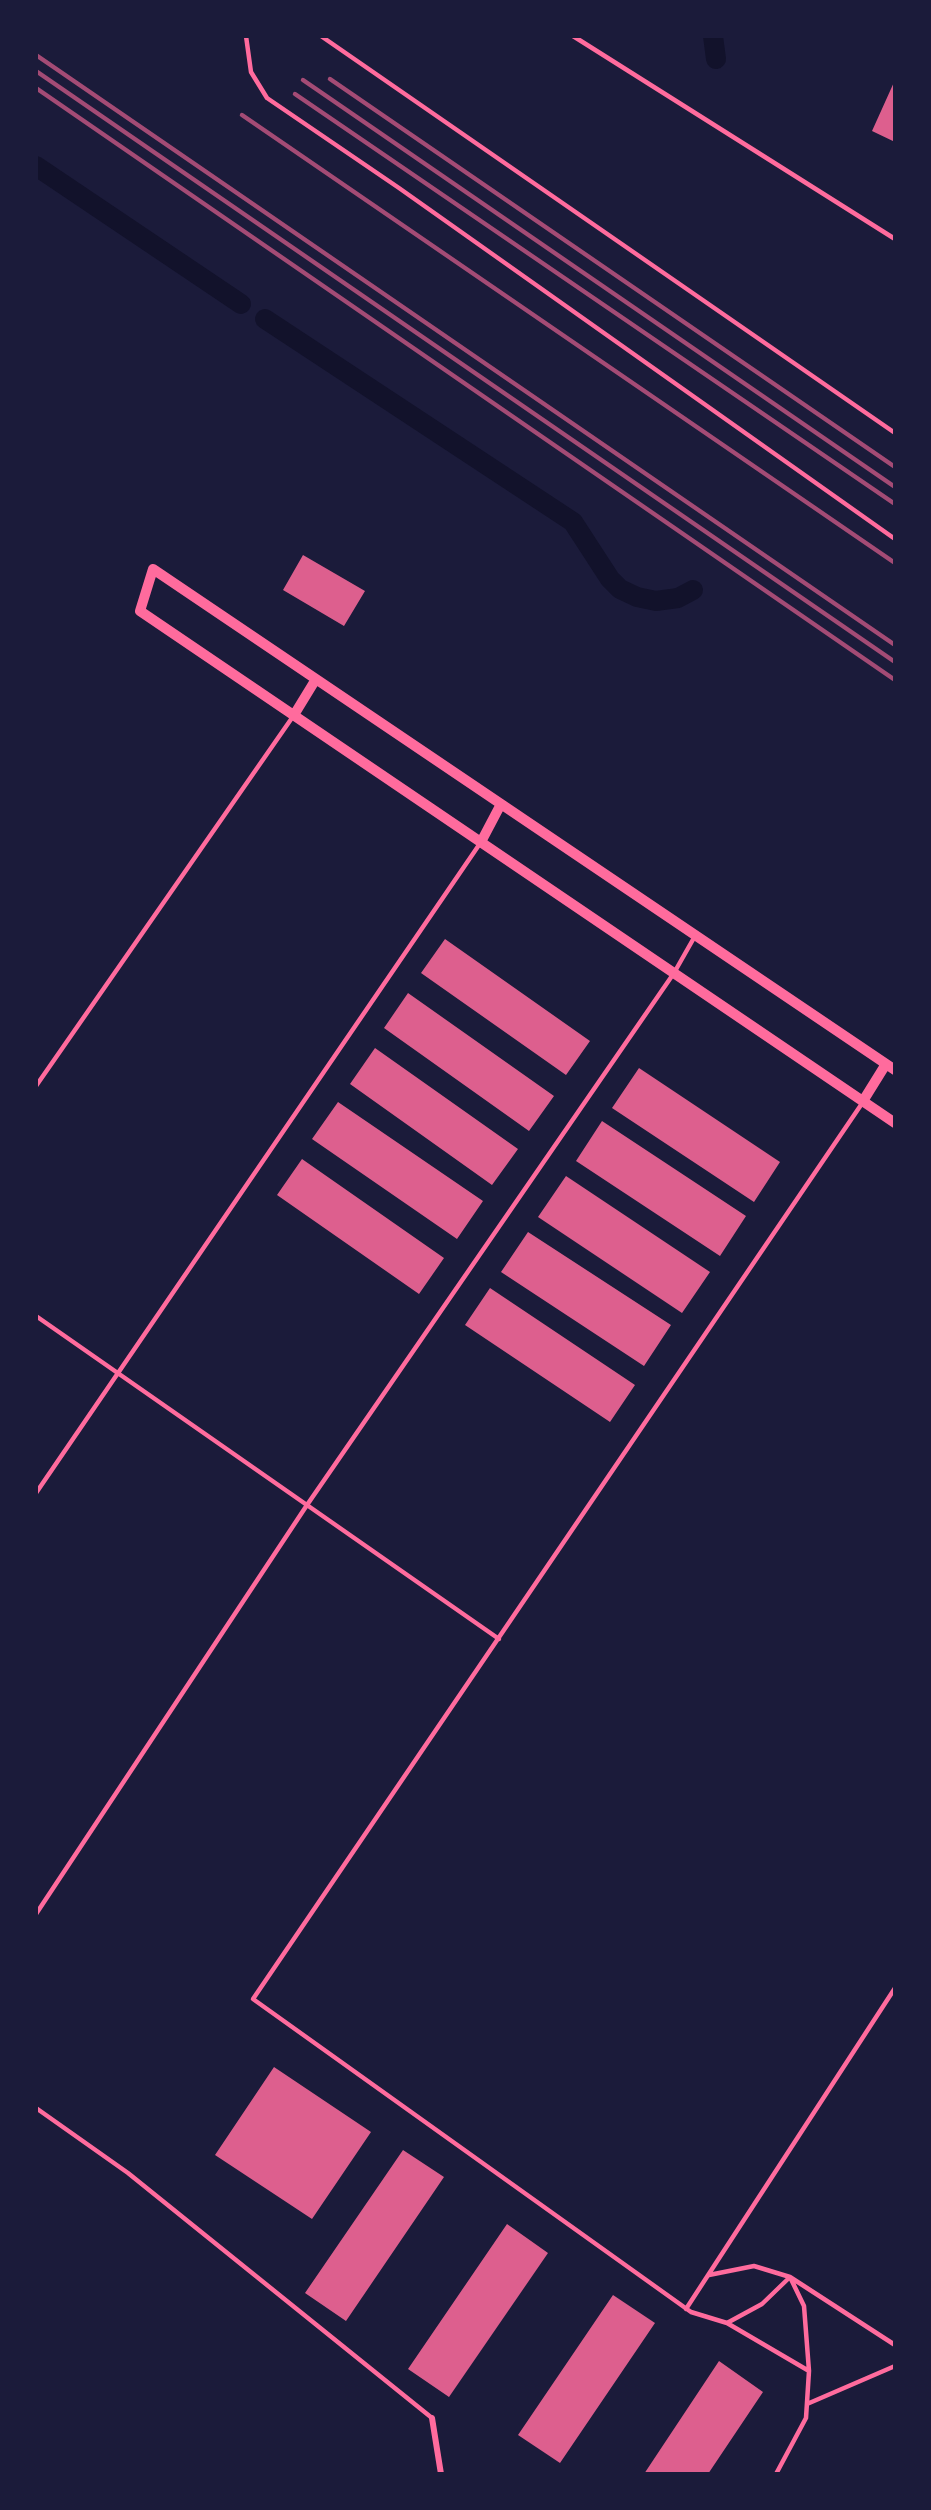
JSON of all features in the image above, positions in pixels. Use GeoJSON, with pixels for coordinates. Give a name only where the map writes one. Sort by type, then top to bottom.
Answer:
{"type":"FeatureCollection","features":[{"type":"Feature","properties":{"kind":"street"},"geometry":{"type":"LineString","coordinates":[[863,1101],[891,1067],[153,569],[140,610],[895,1123]]}},
{"type":"Feature","properties":{"kind":"street"},"geometry":{"type":"LineString","coordinates":[[294,715],[316,679]]}},
{"type":"Feature","properties":{"kind":"street"},"geometry":{"type":"LineString","coordinates":[[481,842],[501,804]]}},
{"type":"Feature","properties":{"kind":"street"},"geometry":{"type":"LineString","coordinates":[[432,2418],[441,2474]]}},
{"type":"Feature","properties":{"kind":"lane"},"geometry":{"type":"LineString","coordinates":[[246,36],[251,72],[267,98],[409,194],[895,539]]}},
{"type":"Feature","properties":{"kind":"lane"},"geometry":{"type":"LineString","coordinates":[[321,36],[895,433]]}},
{"type":"Feature","properties":{"kind":"lane"},"geometry":{"type":"LineString","coordinates":[[573,36],[895,239]]}},
{"type":"Feature","properties":{"kind":"lane"},"geometry":{"type":"LineString","coordinates":[[36,1086],[294,715]]}},
{"type":"Feature","properties":{"kind":"lane"},"geometry":{"type":"LineString","coordinates":[[36,1493],[481,842]]}},
{"type":"Feature","properties":{"kind":"lane"},"geometry":{"type":"LineString","coordinates":[[36,1914],[307,1505],[674,973],[696,935]]}},
{"type":"Feature","properties":{"kind":"lane"},"geometry":{"type":"LineString","coordinates":[[809,2371],[727,2323],[686,2309],[253,1999],[863,1101]]}},
{"type":"Feature","properties":{"kind":"lane"},"geometry":{"type":"LineString","coordinates":[[36,1316],[499,1639]]}},
{"type":"Feature","properties":{"kind":"lane"},"geometry":{"type":"LineString","coordinates":[[686,2309],[895,1988]]}},
{"type":"Feature","properties":{"kind":"lane"},"geometry":{"type":"LineString","coordinates":[[36,2108],[128,2173],[432,2418]]}},
{"type":"Feature","properties":{"kind":"lane"},"geometry":{"type":"LineString","coordinates":[[708,2276],[754,2266],[790,2277],[895,2345]]}},
{"type":"Feature","properties":{"kind":"lane"},"geometry":{"type":"LineString","coordinates":[[727,2323],[762,2304],[790,2277]]}},
{"type":"Feature","properties":{"kind":"lane"},"geometry":{"type":"LineString","coordinates":[[776,2474],[806,2418],[807,2404],[809,2371],[804,2306],[790,2277]]}},
{"type":"Feature","properties":{"kind":"lane"},"geometry":{"type":"LineString","coordinates":[[807,2404],[895,2366]]}},
{"type":"Feature","properties":{"kind":"building"},"geometry":{"type":"Polygon","coordinates":[[[895,80],[895,142],[872,131],[895,80]]]}},
{"type":"Feature","properties":{"kind":"building"},"geometry":{"type":"Polygon","coordinates":[[[303,555],[365,591],[344,626],[283,590],[303,555]]]}},
{"type":"Feature","properties":{"kind":"building"},"geometry":{"type":"Polygon","coordinates":[[[445,939],[590,1041],[566,1075],[421,973],[445,939]]]}},
{"type":"Feature","properties":{"kind":"building"},"geometry":{"type":"Polygon","coordinates":[[[408,993],[554,1096],[529,1131],[384,1028],[408,993]]]}},
{"type":"Feature","properties":{"kind":"building"},"geometry":{"type":"Polygon","coordinates":[[[375,1048],[518,1149],[492,1185],[350,1084],[375,1048]]]}},
{"type":"Feature","properties":{"kind":"building"},"geometry":{"type":"Polygon","coordinates":[[[639,1068],[780,1162],[754,1202],[612,1108],[639,1068]]]}},
{"type":"Feature","properties":{"kind":"building"},"geometry":{"type":"Polygon","coordinates":[[[338,1102],[483,1201],[457,1239],[312,1139],[338,1102]]]}},
{"type":"Feature","properties":{"kind":"building"},"geometry":{"type":"Polygon","coordinates":[[[602,1121],[746,1216],[720,1256],[576,1161],[602,1121]]]}},
{"type":"Feature","properties":{"kind":"building"},"geometry":{"type":"Polygon","coordinates":[[[302,1159],[444,1258],[419,1294],[277,1195],[302,1159]]]}},
{"type":"Feature","properties":{"kind":"building"},"geometry":{"type":"Polygon","coordinates":[[[566,1176],[710,1272],[682,1313],[538,1217],[566,1176]]]}},
{"type":"Feature","properties":{"kind":"building"},"geometry":{"type":"Polygon","coordinates":[[[528,1232],[671,1325],[644,1366],[501,1272],[528,1232]]]}},
{"type":"Feature","properties":{"kind":"building"},"geometry":{"type":"Polygon","coordinates":[[[490,1288],[635,1385],[610,1422],[465,1325],[490,1288]]]}},
{"type":"Feature","properties":{"kind":"building"},"geometry":{"type":"Polygon","coordinates":[[[274,2067],[371,2132],[312,2219],[215,2155],[274,2067]]]}},
{"type":"Feature","properties":{"kind":"building"},"geometry":{"type":"Polygon","coordinates":[[[403,2150],[444,2177],[346,2321],[305,2293],[403,2150]]]}},
{"type":"Feature","properties":{"kind":"building"},"geometry":{"type":"Polygon","coordinates":[[[507,2224],[548,2253],[449,2397],[408,2369],[507,2224]]]}},
{"type":"Feature","properties":{"kind":"building"},"geometry":{"type":"Polygon","coordinates":[[[613,2295],[655,2323],[560,2463],[518,2435],[613,2295]]]}},
{"type":"Feature","properties":{"kind":"building"},"geometry":{"type":"Polygon","coordinates":[[[719,2361],[763,2392],[708,2474],[644,2474],[719,2361]]]}},
{"type":"Feature","properties":{"kind":"waterway"},"geometry":{"type":"LineString","coordinates":[[713,36],[716,59]]}},
{"type":"Feature","properties":{"kind":"waterway"},"geometry":{"type":"LineString","coordinates":[[36,166],[241,304]]}},
{"type":"Feature","properties":{"kind":"waterway"},"geometry":{"type":"LineString","coordinates":[[265,319],[573,522],[610,579],[620,589],[637,597],[656,601],[678,598],[693,590]]}},
{"type":"Feature","properties":{"kind":"railway"},"geometry":{"type":"LineString","coordinates":[[36,55],[895,645]]}},
{"type":"Feature","properties":{"kind":"railway"},"geometry":{"type":"LineString","coordinates":[[36,71],[895,662]]}},
{"type":"Feature","properties":{"kind":"railway"},"geometry":{"type":"LineString","coordinates":[[330,79],[895,467]]}},
{"type":"Feature","properties":{"kind":"railway"},"geometry":{"type":"LineString","coordinates":[[303,80],[895,487]]}},
{"type":"Feature","properties":{"kind":"railway"},"geometry":{"type":"LineString","coordinates":[[36,88],[895,680]]}},
{"type":"Feature","properties":{"kind":"railway"},"geometry":{"type":"LineString","coordinates":[[295,94],[895,504]]}},
{"type":"Feature","properties":{"kind":"railway"},"geometry":{"type":"LineString","coordinates":[[242,115],[895,563]]}}]}
